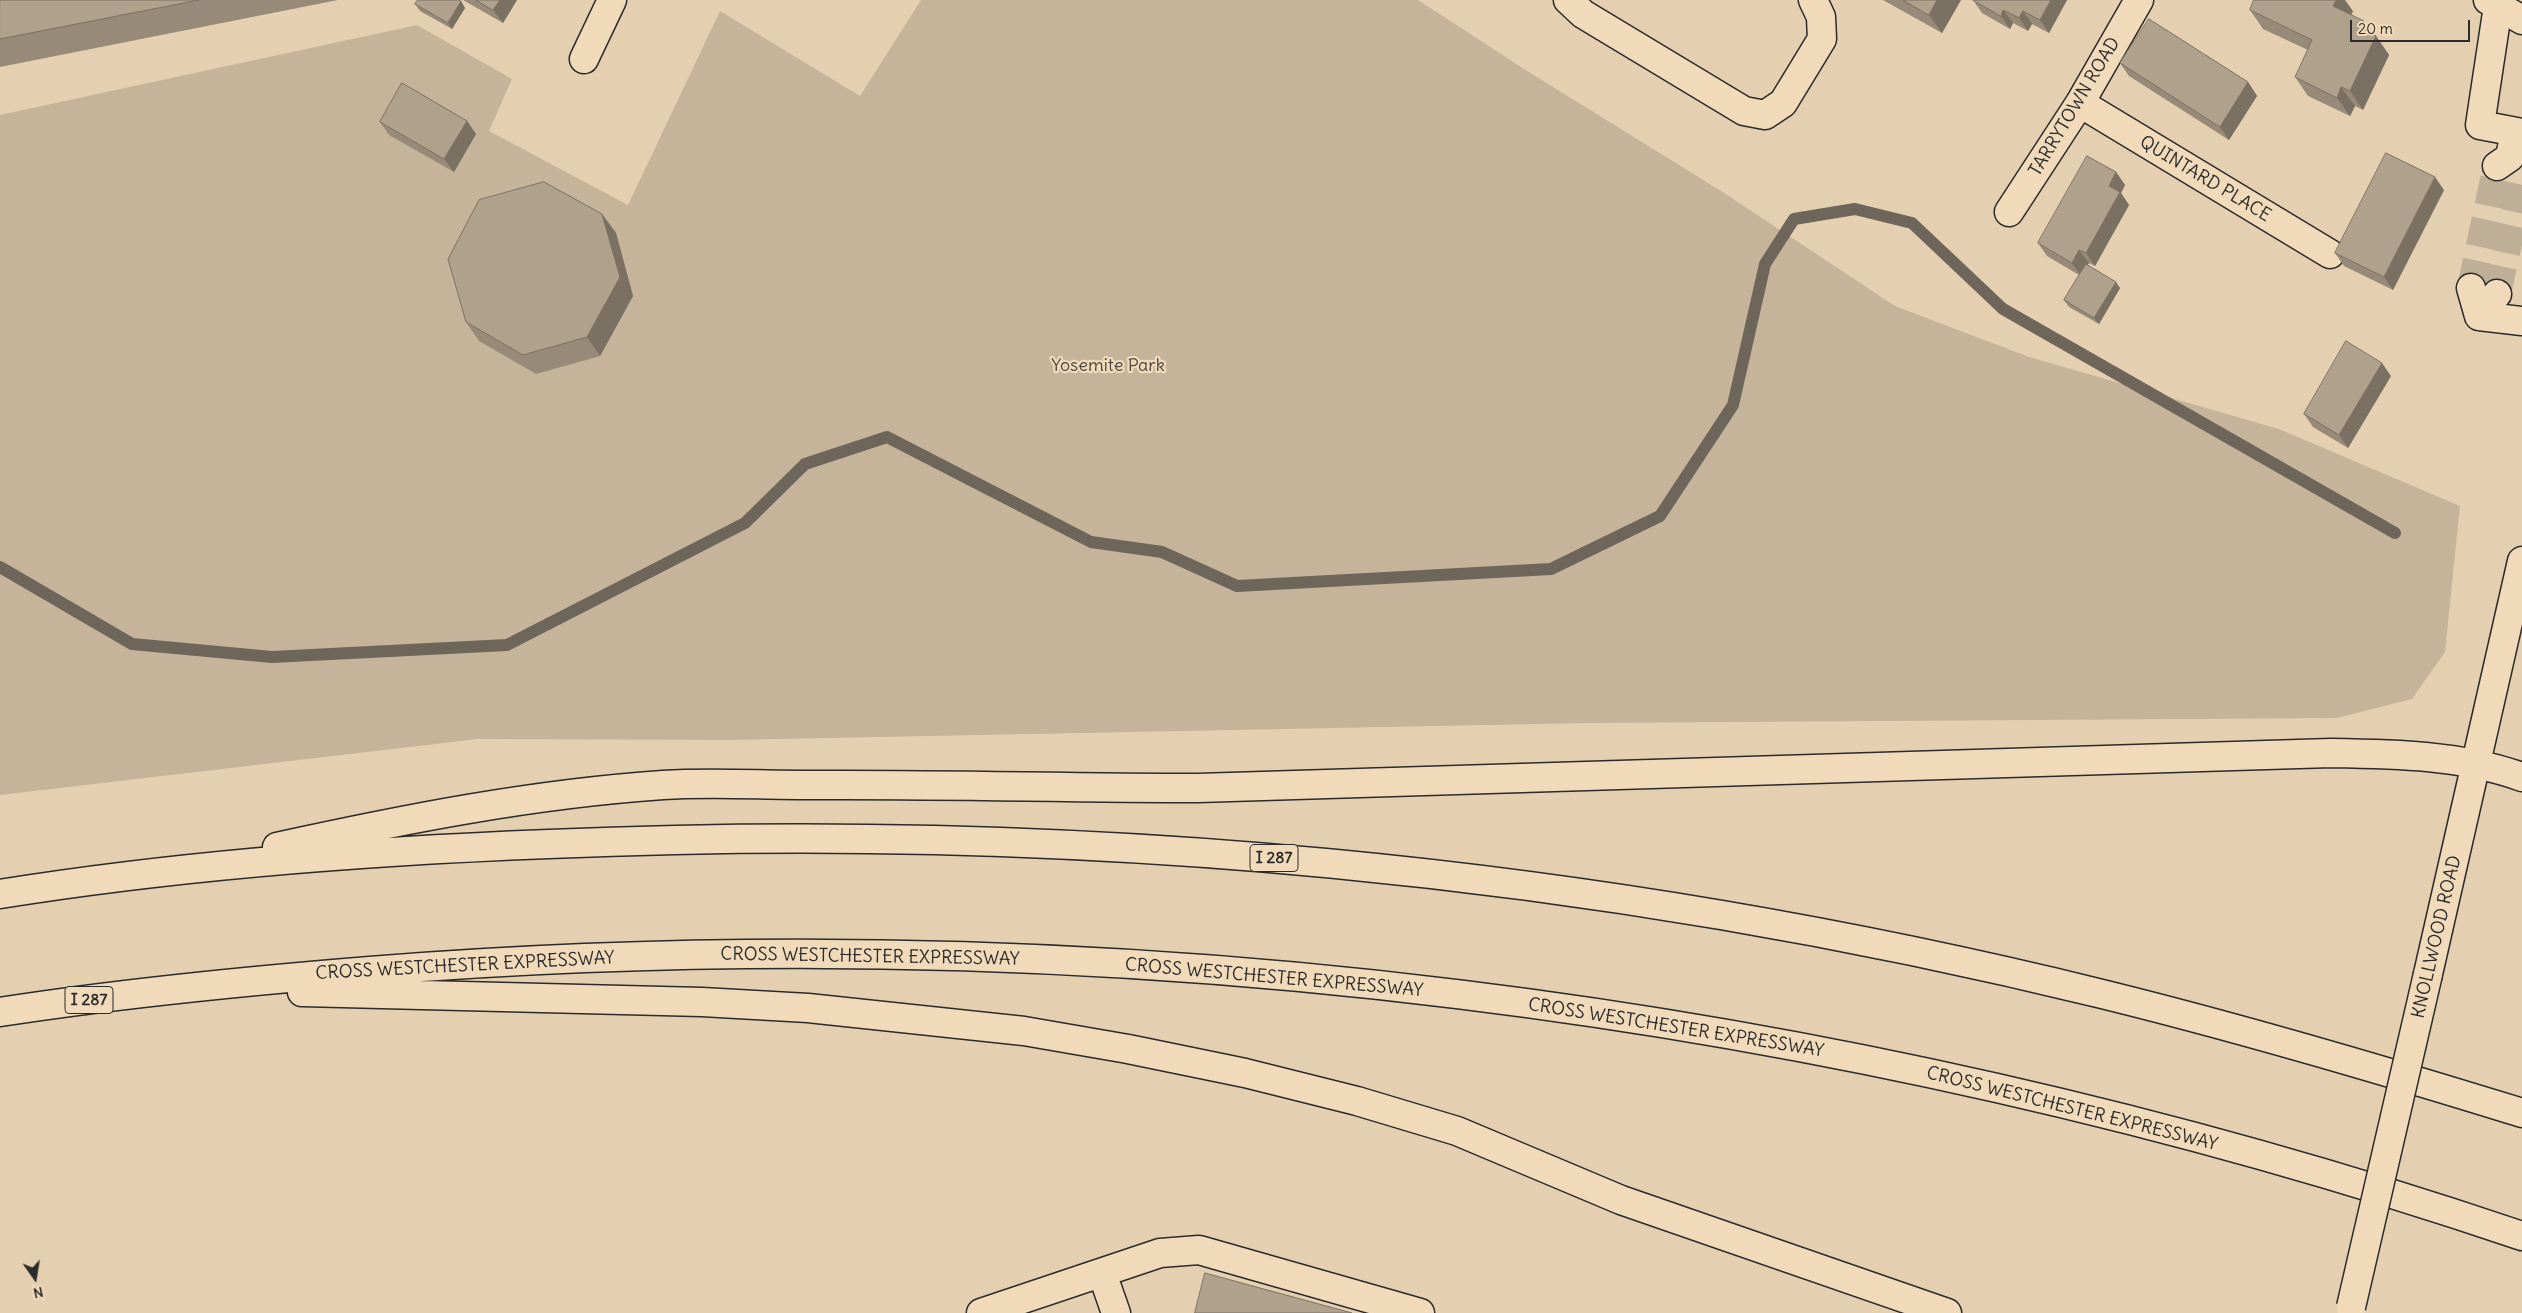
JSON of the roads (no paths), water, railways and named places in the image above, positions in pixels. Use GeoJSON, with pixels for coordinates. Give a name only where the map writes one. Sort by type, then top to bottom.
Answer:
{"type":"FeatureCollection","features":[{"type":"Feature","properties":{"kind":"main road"},"geometry":{"type":"LineString","coordinates":[[584,59],[612,0]]}},
{"type":"Feature","properties":{"kind":"main road"},"geometry":{"type":"LineString","coordinates":[[1568,0],[1583,14],[1744,111],[1765,115],[1783,103],[1822,40],[1821,17],[1813,0]]}},
{"type":"Feature","properties":{"kind":"main road","name":"TARRYTOWN ROAD"},"geometry":{"type":"LineString","coordinates":[[2009,212],[2080,104],[2139,0]]}},
{"type":"Feature","properties":{"kind":"main road"},"geometry":{"type":"LineString","coordinates":[[2513,151],[2480,125],[2493,3],[2522,20]]}},
{"type":"Feature","properties":{"kind":"main road","name":"QUINTARD PLACE"},"geometry":{"type":"LineString","coordinates":[[2080,104],[2330,254]]}},
{"type":"Feature","properties":{"kind":"main road"},"geometry":{"type":"LineString","coordinates":[[2471,288],[2479,316]]}},
{"type":"Feature","properties":{"kind":"main road"},"geometry":{"type":"LineString","coordinates":[[2479,316],[2497,294]]}},
{"type":"Feature","properties":{"kind":"main road"},"geometry":{"type":"LineString","coordinates":[[2479,316],[2522,321]]}},
{"type":"Feature","properties":{"kind":"main road","name":"KNOLLWOOD ROAD"},"geometry":{"type":"LineString","coordinates":[[2350,1310],[2522,561]]}},
{"type":"Feature","properties":{"kind":"main road"},"geometry":{"type":"LineString","coordinates":[[165,872],[458,810],[559,794],[666,785],[908,784],[1056,788],[1198,788],[2331,753],[2430,757],[2477,763],[2522,777]]}},
{"type":"Feature","properties":{"kind":"main road","name":"I 287"},"geometry":{"type":"LineString","coordinates":[[0,894],[165,872],[457,848],[749,837],[907,838],[1051,844],[1199,852],[1348,864],[1494,881],[1651,904],[1802,930],[1952,960],[2102,994],[2247,1032],[2522,1113]]}},
{"type":"Feature","properties":{"kind":"main road","name":"CROSS WESTCHESTER EXPRESSWAY"},"geometry":{"type":"LineString","coordinates":[[0,1012],[178,988],[464,964],[750,954],[904,954],[1045,960],[1190,968],[1336,980],[1479,996],[1623,1018],[1928,1073],[2073,1106],[2225,1147],[2360,1185],[2522,1236]]}},
{"type":"Feature","properties":{"kind":"main road"},"geometry":{"type":"LineString","coordinates":[[178,988],[702,1002],[808,1008],[1024,1031],[1128,1049],[1244,1073],[1357,1100],[1457,1131],[1621,1200],[1948,1313]]}},
{"type":"Feature","properties":{"kind":"main road"},"geometry":{"type":"LineString","coordinates":[[989,1312],[1160,1253],[1199,1250],[1420,1313]]}},
{"type":"Feature","properties":{"kind":"main road"},"geometry":{"type":"LineString","coordinates":[[1102,1273],[1116,1313]]}},
{"type":"Feature","properties":{"kind":"waterway"},"geometry":{"type":"LineString","coordinates":[[0,567],[132,644],[272,657],[507,645],[745,523],[805,464],[887,437],[1091,542],[1162,552],[1237,586],[1551,569],[1660,516],[1733,405],[1765,264],[1794,219],[1855,209],[1912,223],[2003,309],[2395,533]]}},
{"type":"Feature","properties":{"kind":"tunnel"},"geometry":{"type":"LineString","coordinates":[[2471,288],[2497,166]]}},
{"type":"Feature","properties":{"kind":"tunnel"},"geometry":{"type":"LineString","coordinates":[[2497,294],[2522,178]]}},
{"type":"Feature","properties":{"kind":"park label","name":"Yosemite Park"},"geometry":{"type":"Point","coordinates":[1108,366]}}]}
